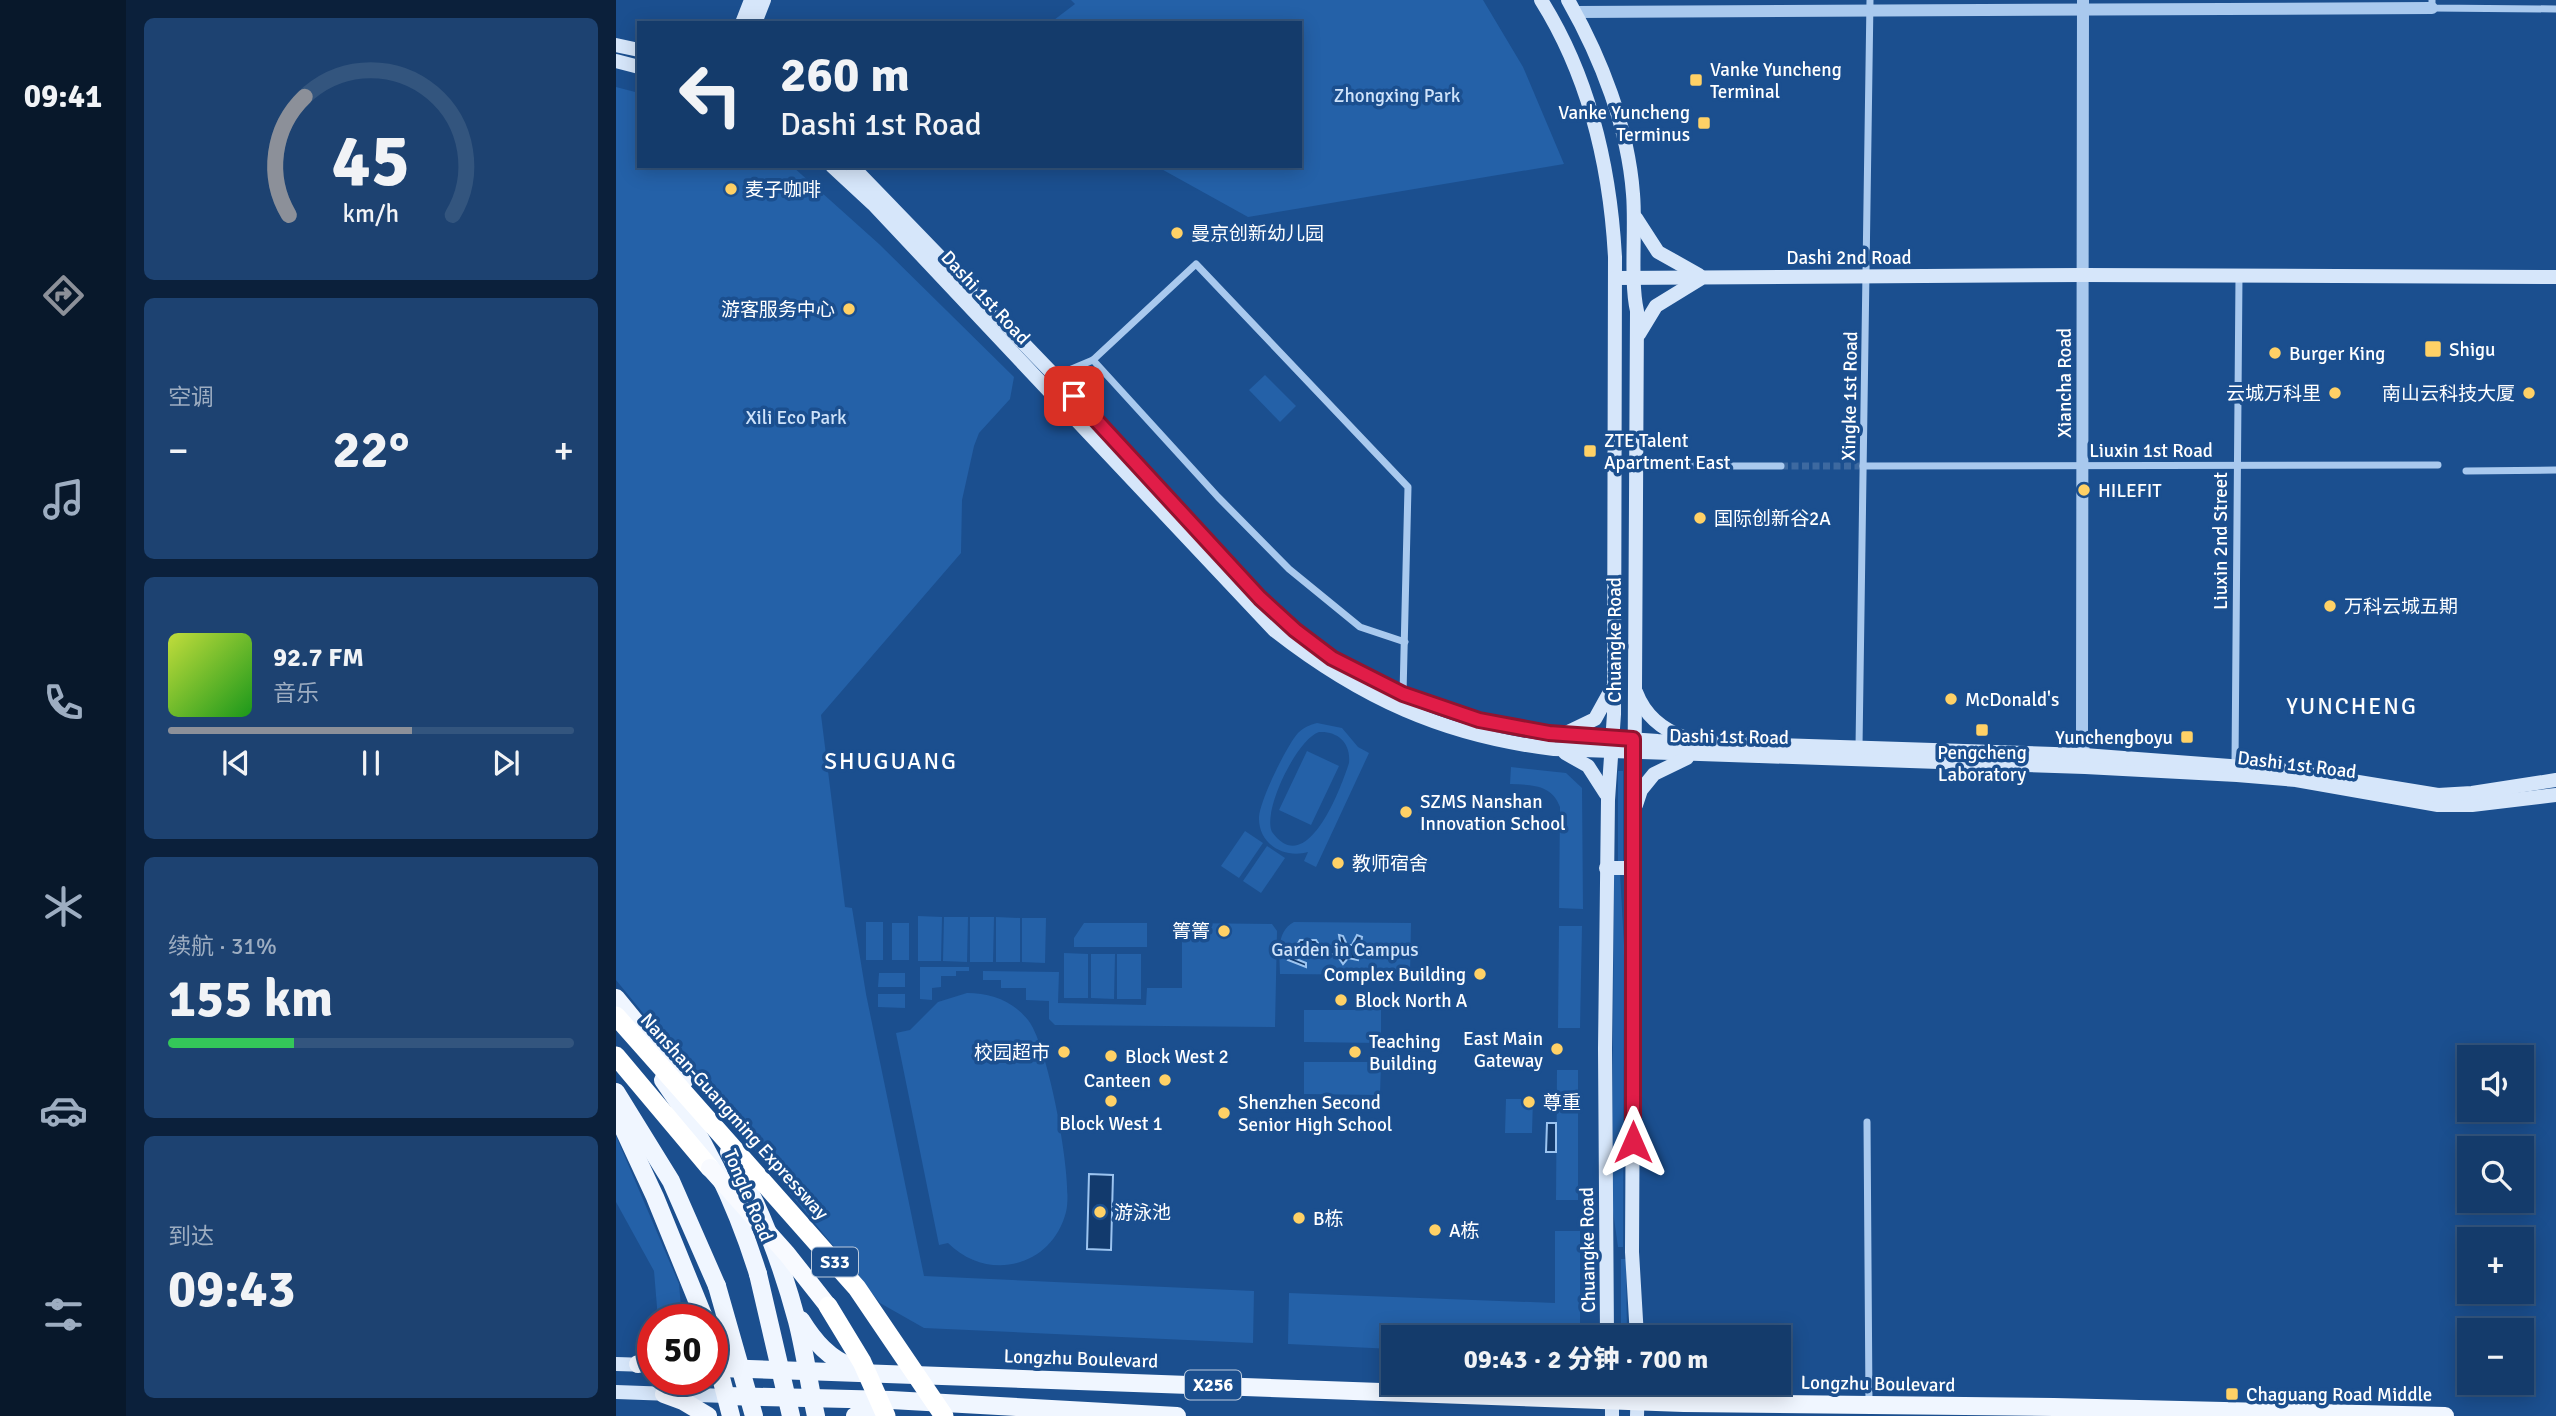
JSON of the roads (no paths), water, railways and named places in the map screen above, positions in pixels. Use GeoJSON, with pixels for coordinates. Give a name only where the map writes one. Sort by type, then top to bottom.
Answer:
{"type":"FeatureCollection","features":[{"type":"Feature","properties":{"kind":"highway","name":"Nanshan-Guangming Expressway"},"geometry":{"type":"LineString","coordinates":[[616,1014],[857,1288],[944,1416]]}},
{"type":"Feature","properties":{"kind":"highway"},"geometry":{"type":"LineString","coordinates":[[616,1056],[787,1254],[828,1306],[888,1408]]}},
{"type":"Feature","properties":{"kind":"main road"},"geometry":{"type":"LineString","coordinates":[[743,21],[751,0]]}},
{"type":"Feature","properties":{"kind":"main road"},"geometry":{"type":"LineString","coordinates":[[756,21],[764,0]]}},
{"type":"Feature","properties":{"kind":"main road","name":"Chuangke Road"},"geometry":{"type":"LineString","coordinates":[[1541,0],[1572,58],[1596,127],[1610,194],[1615,278],[1614,679],[1606,868],[1604,1217],[1608,1252],[1607,1325]]}},
{"type":"Feature","properties":{"kind":"main road","name":"Chuangke Road"},"geometry":{"type":"LineString","coordinates":[[1572,6],[1597,59],[1622,131],[1632,178],[1634,214],[1637,342],[1633,682],[1632,1252],[1636,1325]]}},
{"type":"Feature","properties":{"kind":"main road"},"geometry":{"type":"LineString","coordinates":[[616,45],[637,50]]}},
{"type":"Feature","properties":{"kind":"main road"},"geometry":{"type":"LineString","coordinates":[[616,61],[637,66]]}},
{"type":"Feature","properties":{"kind":"main road","name":"Dashi 1st Road"},"geometry":{"type":"LineString","coordinates":[[834,168],[880,212],[1274,630],[1342,680],[1397,709],[1475,736],[1554,749],[1700,743],[1859,747],[2085,761],[2296,780],[2438,805],[2472,805],[2556,795]]}},
{"type":"Feature","properties":{"kind":"main road","name":"Dashi 1st Road"},"geometry":{"type":"LineString","coordinates":[[854,168],[1055,376],[1278,616],[1332,658],[1403,694],[1479,720],[1612,745]]}},
{"type":"Feature","properties":{"kind":"main road"},"geometry":{"type":"LineString","coordinates":[[1634,214],[1649,242],[1658,252],[1703,278],[1656,306],[1646,320],[1637,342]]}},
{"type":"Feature","properties":{"kind":"main road","name":"Dashi 2nd Road"},"geometry":{"type":"LineString","coordinates":[[1615,278],[2083,275],[2556,278]]}},
{"type":"Feature","properties":{"kind":"main road"},"geometry":{"type":"LineString","coordinates":[[1549,733],[1573,731],[1591,722],[1605,706],[1614,679]]}},
{"type":"Feature","properties":{"kind":"main road"},"geometry":{"type":"LineString","coordinates":[[1633,682],[1640,703],[1655,721],[1672,733],[1700,743]]}},
{"type":"Feature","properties":{"kind":"main road","name":"Dashi 1st Road"},"geometry":{"type":"LineString","coordinates":[[1633,746],[1674,752],[1815,757],[2235,764],[2342,778],[2438,795],[2472,793],[2556,780]]}},
{"type":"Feature","properties":{"kind":"main road"},"geometry":{"type":"LineString","coordinates":[[1554,749],[1573,755],[1588,766],[1603,784],[1608,800]]}},
{"type":"Feature","properties":{"kind":"main road"},"geometry":{"type":"LineString","coordinates":[[1634,813],[1641,790],[1654,774],[1671,763],[1689,758],[1674,752]]}},
{"type":"Feature","properties":{"kind":"main road"},"geometry":{"type":"LineString","coordinates":[[1606,868],[1634,868]]}},
{"type":"Feature","properties":{"kind":"main road"},"geometry":{"type":"LineString","coordinates":[[616,998],[679,1073],[731,1155],[765,1223],[792,1305],[816,1416]]}},
{"type":"Feature","properties":{"kind":"main road","name":"Tongle Road"},"geometry":{"type":"LineString","coordinates":[[616,1014],[672,1093],[718,1169],[738,1211],[758,1274],[791,1416]]}},
{"type":"Feature","properties":{"kind":"main road"},"geometry":{"type":"LineString","coordinates":[[616,1092],[671,1181],[717,1286],[754,1416]]}},
{"type":"Feature","properties":{"kind":"main road"},"geometry":{"type":"LineString","coordinates":[[616,1113],[699,1304]]}},
{"type":"Feature","properties":{"kind":"main road"},"geometry":{"type":"LineString","coordinates":[[1608,1252],[1632,1252]]}},
{"type":"Feature","properties":{"kind":"main road"},"geometry":{"type":"LineString","coordinates":[[688,1275],[691,1304]]}},
{"type":"Feature","properties":{"kind":"main road"},"geometry":{"type":"LineString","coordinates":[[792,1305],[818,1344],[837,1360],[864,1370],[888,1373]]}},
{"type":"Feature","properties":{"kind":"main road"},"geometry":{"type":"LineString","coordinates":[[616,1364],[637,1363]]}},
{"type":"Feature","properties":{"kind":"main road","name":"X256"},"geometry":{"type":"LineString","coordinates":[[728,1368],[807,1370]]}},
{"type":"Feature","properties":{"kind":"main road","name":"Longzhu Boulevard"},"geometry":{"type":"LineString","coordinates":[[807,1370],[1538,1396],[1612,1400],[1637,1408],[1694,1403],[1869,1404],[2025,1411],[2445,1416]]}},
{"type":"Feature","properties":{"kind":"main road"},"geometry":{"type":"LineString","coordinates":[[616,1392],[637,1393]]}},
{"type":"Feature","properties":{"kind":"main road"},"geometry":{"type":"LineString","coordinates":[[667,1395],[708,1416]]}},
{"type":"Feature","properties":{"kind":"main road"},"geometry":{"type":"LineString","coordinates":[[695,1395],[726,1396],[731,1416]]}},
{"type":"Feature","properties":{"kind":"main road"},"geometry":{"type":"LineString","coordinates":[[1538,1396],[1544,1395]]}},
{"type":"Feature","properties":{"kind":"main road"},"geometry":{"type":"LineString","coordinates":[[1672,1395],[1694,1403]]}},
{"type":"Feature","properties":{"kind":"main road","name":"X256"},"geometry":{"type":"LineString","coordinates":[[726,1396],[811,1396],[888,1408],[1177,1416]]}},
{"type":"Feature","properties":{"kind":"main road","name":"X256"},"geometry":{"type":"LineString","coordinates":[[855,1416],[888,1408]]}},
{"type":"Feature","properties":{"kind":"street","name":"Xiancha Road"},"geometry":{"type":"LineString","coordinates":[[2083,4],[2085,761]]}},
{"type":"Feature","properties":{"kind":"street"},"geometry":{"type":"LineString","coordinates":[[1572,6],[2432,4],[2556,9]]}},
{"type":"Feature","properties":{"kind":"street","name":"Xingke 1st Road"},"geometry":{"type":"LineString","coordinates":[[1859,747],[1870,5]]}},
{"type":"Feature","properties":{"kind":"street"},"geometry":{"type":"LineString","coordinates":[[1055,376],[1093,360],[1196,264],[1408,487],[1403,694]]}},
{"type":"Feature","properties":{"kind":"street","name":"Liuxin 2nd Street"},"geometry":{"type":"LineString","coordinates":[[2235,764],[2235,465],[2239,276]]}},
{"type":"Feature","properties":{"kind":"street"},"geometry":{"type":"LineString","coordinates":[[1093,360],[1218,497],[1289,569],[1360,627],[1405,642]]}},
{"type":"Feature","properties":{"kind":"street","name":"Liuxin 1st Road"},"geometry":{"type":"LineString","coordinates":[[1863,466],[2438,465]]}},
{"type":"Feature","properties":{"kind":"street"},"geometry":{"type":"LineString","coordinates":[[1635,466],[1781,466]]}},
{"type":"Feature","properties":{"kind":"street"},"geometry":{"type":"LineString","coordinates":[[2466,471],[2556,470]]}},
{"type":"Feature","properties":{"kind":"street"},"geometry":{"type":"LineString","coordinates":[[1815,757],[1859,747]]}},
{"type":"Feature","properties":{"kind":"street"},"geometry":{"type":"LineString","coordinates":[[1867,1122],[1869,1404]]}},
{"type":"Feature","properties":{"kind":"tunnel"},"geometry":{"type":"LineString","coordinates":[[1781,466],[1863,466]]}},
{"type":"Feature","properties":{"kind":"place","name":"Vanke Yuncheng Terminal"},"geometry":{"type":"Point","coordinates":[1696,80]}},
{"type":"Feature","properties":{"kind":"place","name":"Vanke Yuncheng Terminus"},"geometry":{"type":"Point","coordinates":[1704,123]}},
{"type":"Feature","properties":{"kind":"place","name":"麦子咖啡"},"geometry":{"type":"Point","coordinates":[731,189]}},
{"type":"Feature","properties":{"kind":"place","name":"曼京创新幼儿园"},"geometry":{"type":"Point","coordinates":[1177,233]}},
{"type":"Feature","properties":{"kind":"place","name":"游客服务中心"},"geometry":{"type":"Point","coordinates":[849,309]}},
{"type":"Feature","properties":{"kind":"place","name":"Shigu"},"geometry":{"type":"Point","coordinates":[2433,349]}},
{"type":"Feature","properties":{"kind":"place","name":"Burger King"},"geometry":{"type":"Point","coordinates":[2275,353]}},
{"type":"Feature","properties":{"kind":"place","name":"云城万科里"},"geometry":{"type":"Point","coordinates":[2335,393]}},
{"type":"Feature","properties":{"kind":"place","name":"南山云科技大厦"},"geometry":{"type":"Point","coordinates":[2529,393]}},
{"type":"Feature","properties":{"kind":"place","name":"ZTE Talent Apartment East"},"geometry":{"type":"Point","coordinates":[1590,451]}},
{"type":"Feature","properties":{"kind":"place","name":"HILEFIT"},"geometry":{"type":"Point","coordinates":[2084,490]}},
{"type":"Feature","properties":{"kind":"place","name":"国际创新谷2A"},"geometry":{"type":"Point","coordinates":[1700,518]}},
{"type":"Feature","properties":{"kind":"place","name":"万科云城五期"},"geometry":{"type":"Point","coordinates":[2330,606]}},
{"type":"Feature","properties":{"kind":"place","name":"McDonald's"},"geometry":{"type":"Point","coordinates":[1951,699]}},
{"type":"Feature","properties":{"kind":"place","name":"Pengcheng Laboratory"},"geometry":{"type":"Point","coordinates":[1982,730]}},
{"type":"Feature","properties":{"kind":"place","name":"Yunchengboyu"},"geometry":{"type":"Point","coordinates":[2187,737]}},
{"type":"Feature","properties":{"kind":"place","name":"SZMS Nanshan Innovation School"},"geometry":{"type":"Point","coordinates":[1406,812]}},
{"type":"Feature","properties":{"kind":"place","name":"教师宿舍"},"geometry":{"type":"Point","coordinates":[1338,863]}},
{"type":"Feature","properties":{"kind":"place","name":"箐箐"},"geometry":{"type":"Point","coordinates":[1224,931]}},
{"type":"Feature","properties":{"kind":"place","name":"Complex Building"},"geometry":{"type":"Point","coordinates":[1480,974]}},
{"type":"Feature","properties":{"kind":"place","name":"Block North A"},"geometry":{"type":"Point","coordinates":[1341,1000]}},
{"type":"Feature","properties":{"kind":"place","name":"East Main Gateway"},"geometry":{"type":"Point","coordinates":[1557,1049]}},
{"type":"Feature","properties":{"kind":"place","name":"校园超市"},"geometry":{"type":"Point","coordinates":[1064,1052]}},
{"type":"Feature","properties":{"kind":"place","name":"Teaching Building"},"geometry":{"type":"Point","coordinates":[1355,1052]}},
{"type":"Feature","properties":{"kind":"place","name":"Block West 2"},"geometry":{"type":"Point","coordinates":[1111,1056]}},
{"type":"Feature","properties":{"kind":"place","name":"Canteen"},"geometry":{"type":"Point","coordinates":[1165,1080]}},
{"type":"Feature","properties":{"kind":"place","name":"Block West 1"},"geometry":{"type":"Point","coordinates":[1111,1101]}},
{"type":"Feature","properties":{"kind":"place","name":"尊重"},"geometry":{"type":"Point","coordinates":[1529,1102]}},
{"type":"Feature","properties":{"kind":"place","name":"Shenzhen Second Senior High School"},"geometry":{"type":"Point","coordinates":[1224,1113]}},
{"type":"Feature","properties":{"kind":"place","name":"游泳池"},"geometry":{"type":"Point","coordinates":[1100,1212]}},
{"type":"Feature","properties":{"kind":"place","name":"B栋"},"geometry":{"type":"Point","coordinates":[1299,1218]}},
{"type":"Feature","properties":{"kind":"place","name":"A栋"},"geometry":{"type":"Point","coordinates":[1435,1230]}},
{"type":"Feature","properties":{"kind":"place","name":"Chaguang Road Middle"},"geometry":{"type":"Point","coordinates":[2232,1394]}},
{"type":"Feature","properties":{"kind":"district","name":"YUNCHENG"},"geometry":{"type":"Point","coordinates":[2352,706]}},
{"type":"Feature","properties":{"kind":"district","name":"SHUGUANG"},"geometry":{"type":"Point","coordinates":[891,761]}},
{"type":"Feature","properties":{"kind":"park label","name":"Zhongxing Park"},"geometry":{"type":"Point","coordinates":[1397,95]}},
{"type":"Feature","properties":{"kind":"park label","name":"Xili Eco Park"},"geometry":{"type":"Point","coordinates":[796,417]}},
{"type":"Feature","properties":{"kind":"park label","name":"Garden in Campus"},"geometry":{"type":"Point","coordinates":[1345,949]}}]}
